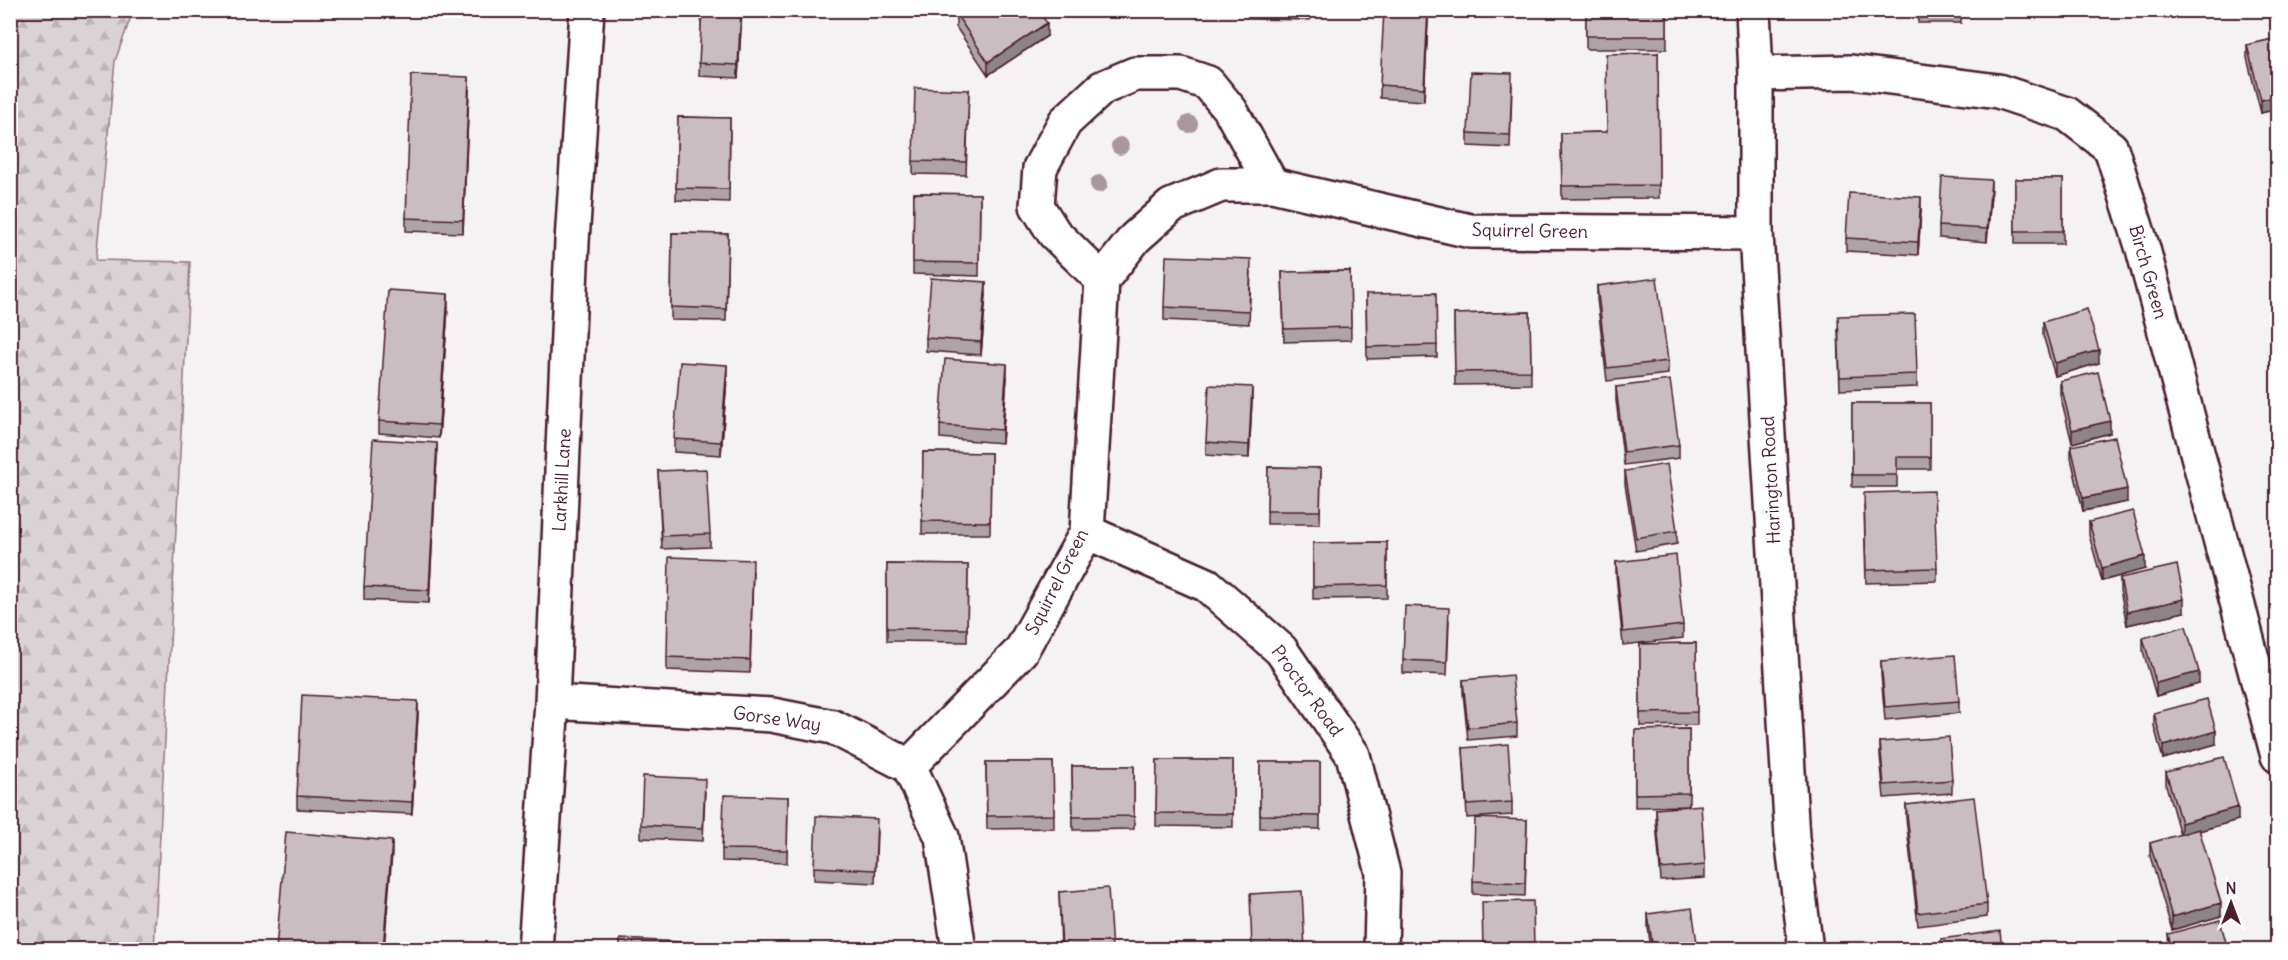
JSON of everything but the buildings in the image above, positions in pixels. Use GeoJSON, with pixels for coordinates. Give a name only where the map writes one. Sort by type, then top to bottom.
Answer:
{"type":"FeatureCollection","features":[{"type":"Feature","properties":{"kind":"street","name":"Larkhill Lane"},"geometry":{"type":"LineString","coordinates":[[535,950],[552,702],[572,242],[587,10]]}},
{"type":"Feature","properties":{"kind":"street","name":"Harington Road"},"geometry":{"type":"LineString","coordinates":[[1754,10],[1756,233],[1792,838],[1806,950]]}},
{"type":"Feature","properties":{"kind":"street","name":"Birch Green"},"geometry":{"type":"LineString","coordinates":[[1756,74],[1851,72],[1998,91],[2067,114],[2111,148],[2143,249],[2277,756]]}},
{"type":"Feature","properties":{"kind":"street"},"geometry":{"type":"LineString","coordinates":[[1102,280],[1054,233],[1037,206],[1040,168],[1060,131],[1065,122],[1102,88],[1135,74],[1181,74],[1208,83],[1231,111],[1272,185]]}},
{"type":"Feature","properties":{"kind":"street","name":"Squirrel Green"},"geometry":{"type":"LineString","coordinates":[[909,766],[1021,651],[1087,532],[1102,280],[1135,238],[1171,206],[1221,185],[1272,185],[1470,231],[1756,233]]}},
{"type":"Feature","properties":{"kind":"street","name":"Proctor Road"},"geometry":{"type":"LineString","coordinates":[[1087,532],[1207,585],[1281,650],[1353,754],[1383,873],[1381,950]]}},
{"type":"Feature","properties":{"kind":"street","name":"Gorse Way"},"geometry":{"type":"LineString","coordinates":[[552,702],[772,715],[833,727],[909,766]]}},
{"type":"Feature","properties":{"kind":"street"},"geometry":{"type":"LineString","coordinates":[[909,766],[942,837],[959,950]]}},
{"type":"Feature","properties":{"kind":"green space"},"geometry":{"type":"Polygon","coordinates":[[[10,11],[133,11],[115,61],[96,260],[190,262],[154,949],[11,949],[10,11]]]}}]}
